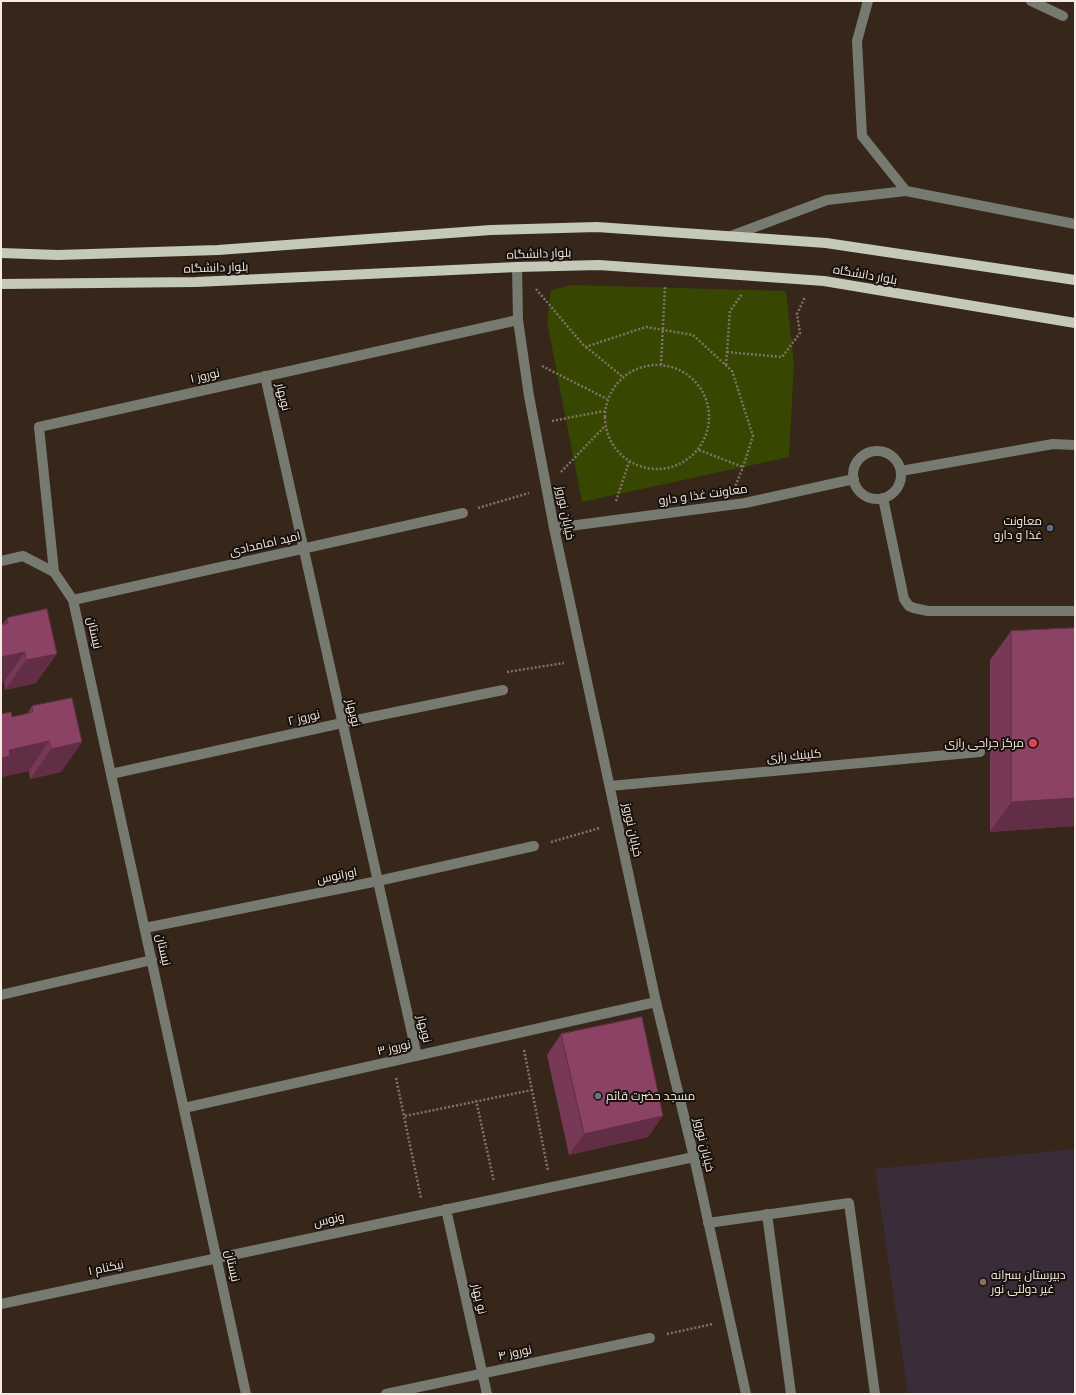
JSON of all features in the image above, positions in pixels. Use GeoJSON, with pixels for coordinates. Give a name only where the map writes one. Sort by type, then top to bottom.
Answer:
{"type":"FeatureCollection","features":[{"type":"Feature","properties":{"kind":"main road","name":"بلوار دانشگاه"},"geometry":{"type":"LineString","coordinates":[[1,253],[58,255],[218,250],[491,230],[597,227],[826,243],[1075,280]]}},
{"type":"Feature","properties":{"kind":"main road","name":"بلوار دانشگاه"},"geometry":{"type":"LineString","coordinates":[[1,284],[196,282],[517,267],[599,265],[814,280],[1075,323]]}},
{"type":"Feature","properties":{"kind":"street"},"geometry":{"type":"LineString","coordinates":[[868,1],[857,41],[862,136],[906,191]]}},
{"type":"Feature","properties":{"kind":"street"},"geometry":{"type":"LineString","coordinates":[[1031,1],[1063,16]]}},
{"type":"Feature","properties":{"kind":"street"},"geometry":{"type":"LineString","coordinates":[[731,236],[826,200],[906,191],[1075,224]]}},
{"type":"Feature","properties":{"kind":"street","name":"خیابان نوروز"},"geometry":{"type":"LineString","coordinates":[[517,267],[518,320],[523,356],[534,424],[554,528],[656,1002],[694,1157],[746,1394]]}},
{"type":"Feature","properties":{"kind":"street","name":"نوروز ۱"},"geometry":{"type":"LineString","coordinates":[[54,572],[39,427],[518,320]]}},
{"type":"Feature","properties":{"kind":"street","name":"نوبهار"},"geometry":{"type":"LineString","coordinates":[[265,376],[417,1056]]}},
{"type":"Feature","properties":{"kind":"street"},"geometry":{"type":"LineString","coordinates":[[901,471],[1054,444],[1075,445]]}},
{"type":"Feature","properties":{"kind":"street"},"geometry":{"type":"LineString","coordinates":[[875,451],[887,453],[894,457],[899,463],[901,471],[898,486],[894,492],[883,498],[872,498],[865,495],[859,490],[854,479],[854,469],[858,461],[863,456],[875,451]]}},
{"type":"Feature","properties":{"kind":"street","name":"معاونت غذا و دارو"},"geometry":{"type":"LineString","coordinates":[[554,528],[727,506],[854,479]]}},
{"type":"Feature","properties":{"kind":"street"},"geometry":{"type":"LineString","coordinates":[[883,498],[904,599],[909,606],[940,611],[1075,611]]}},
{"type":"Feature","properties":{"kind":"street","name":"امید امامدادی"},"geometry":{"type":"LineString","coordinates":[[74,600],[463,513]]}},
{"type":"Feature","properties":{"kind":"street","name":"نیستان"},"geometry":{"type":"LineString","coordinates":[[1,561],[23,556],[54,572],[74,600],[246,1394]]}},
{"type":"Feature","properties":{"kind":"street","name":"نوروز ۲"},"geometry":{"type":"LineString","coordinates":[[111,774],[342,723],[503,690]]}},
{"type":"Feature","properties":{"kind":"street","name":"كلينيك رازی"},"geometry":{"type":"LineString","coordinates":[[610,786],[980,752]]}},
{"type":"Feature","properties":{"kind":"street","name":"اورانوس"},"geometry":{"type":"LineString","coordinates":[[145,928],[378,881],[534,846]]}},
{"type":"Feature","properties":{"kind":"street"},"geometry":{"type":"LineString","coordinates":[[1,995],[152,960]]}},
{"type":"Feature","properties":{"kind":"street","name":"نوروز ۳"},"geometry":{"type":"LineString","coordinates":[[184,1108],[656,1002]]}},
{"type":"Feature","properties":{"kind":"street"},"geometry":{"type":"LineString","coordinates":[[446,1209],[694,1157]]}},
{"type":"Feature","properties":{"kind":"street"},"geometry":{"type":"LineString","coordinates":[[708,1223],[849,1203],[874,1394]]}},
{"type":"Feature","properties":{"kind":"street","name":"ونوس"},"geometry":{"type":"LineString","coordinates":[[216,1257],[446,1209]]}},
{"type":"Feature","properties":{"kind":"street","name":"نو بهار"},"geometry":{"type":"LineString","coordinates":[[446,1209],[487,1394]]}},
{"type":"Feature","properties":{"kind":"street"},"geometry":{"type":"LineString","coordinates":[[767,1214],[791,1394]]}},
{"type":"Feature","properties":{"kind":"street","name":"نیکنام ۱"},"geometry":{"type":"LineString","coordinates":[[1,1304],[216,1257]]}},
{"type":"Feature","properties":{"kind":"street","name":"نوروز ۴"},"geometry":{"type":"LineString","coordinates":[[386,1394],[650,1338]]}},
{"type":"Feature","properties":{"kind":"path"},"geometry":{"type":"LineString","coordinates":[[517,267],[585,347],[623,377]]}},
{"type":"Feature","properties":{"kind":"path"},"geometry":{"type":"LineString","coordinates":[[661,365],[666,270]]}},
{"type":"Feature","properties":{"kind":"path"},"geometry":{"type":"LineString","coordinates":[[726,365],[730,311],[755,276]]}},
{"type":"Feature","properties":{"kind":"path"},"geometry":{"type":"LineString","coordinates":[[727,352],[782,357],[800,333],[797,314],[814,280]]}},
{"type":"Feature","properties":{"kind":"path"},"geometry":{"type":"LineString","coordinates":[[585,347],[646,327],[693,335],[732,371],[753,436],[743,467],[727,506]]}},
{"type":"Feature","properties":{"kind":"path"},"geometry":{"type":"LineString","coordinates":[[523,356],[607,400]]}},
{"type":"Feature","properties":{"kind":"path"},"geometry":{"type":"LineString","coordinates":[[661,365],[683,371],[700,386],[709,407],[709,430],[699,450],[684,463],[666,469],[646,469],[629,462],[613,447],[605,426],[604,411],[607,400],[623,377],[641,367],[661,365]]}},
{"type":"Feature","properties":{"kind":"path"},"geometry":{"type":"LineString","coordinates":[[534,424],[604,411]]}},
{"type":"Feature","properties":{"kind":"path"},"geometry":{"type":"LineString","coordinates":[[699,450],[743,467]]}},
{"type":"Feature","properties":{"kind":"path"},"geometry":{"type":"LineString","coordinates":[[609,520],[629,462]]}},
{"type":"Feature","properties":{"kind":"path"},"geometry":{"type":"LineString","coordinates":[[503,690],[507,672],[583,660]]}},
{"type":"Feature","properties":{"kind":"path"},"geometry":{"type":"LineString","coordinates":[[534,846],[618,823]]}},
{"type":"Feature","properties":{"kind":"path"},"geometry":{"type":"LineString","coordinates":[[520,1033],[552,1187]]}},
{"type":"Feature","properties":{"kind":"path"},"geometry":{"type":"LineString","coordinates":[[392,1062],[405,1116],[424,1214]]}},
{"type":"Feature","properties":{"kind":"path"},"geometry":{"type":"LineString","coordinates":[[405,1116],[476,1100],[532,1090]]}},
{"type":"Feature","properties":{"kind":"path"},"geometry":{"type":"LineString","coordinates":[[476,1100],[497,1198]]}},
{"type":"Feature","properties":{"kind":"path"},"geometry":{"type":"LineString","coordinates":[[650,1338],[729,1320]]}},
{"type":"Feature","properties":{"kind":"shaded area","name":"دبیرستان بسرانه غیر دولتی نور"},"geometry":{"type":"Polygon","coordinates":[[[1075,1149],[1075,1394],[908,1394],[875,1169],[1075,1149]]]}},
{"type":"Feature","properties":{"kind":"green space"},"geometry":{"type":"Polygon","coordinates":[[[573,285],[786,291],[794,363],[789,457],[582,502],[547,322],[551,290],[573,285]]]}},
{"type":"Feature","properties":{"kind":"building"},"geometry":{"type":"Polygon","coordinates":[[[47,609],[57,654],[26,660],[25,652],[1,657],[1,625],[8,623],[7,618],[47,609]]]}},
{"type":"Feature","properties":{"kind":"building","name":"مرکز جراحی رازی"},"geometry":{"type":"Polygon","coordinates":[[[1075,628],[1075,798],[1011,802],[1011,631],[1075,628]]]}},
{"type":"Feature","properties":{"kind":"building"},"geometry":{"type":"Polygon","coordinates":[[[72,698],[82,742],[51,749],[49,741],[9,750],[10,756],[1,758],[1,714],[11,712],[12,717],[33,712],[32,706],[72,698]]]}},
{"type":"Feature","properties":{"kind":"building","name":"مسجد حضرت قائم"},"geometry":{"type":"Polygon","coordinates":[[[642,1017],[663,1116],[584,1134],[561,1034],[642,1017]]]}},
{"type":"Feature","properties":{"kind":"place","name":"معاونت غذا و دارو"},"geometry":{"type":"Point","coordinates":[1050,528]}},
{"type":"Feature","properties":{"kind":"place","name":"مرکز جراحی رازی"},"geometry":{"type":"Point","coordinates":[1033,743]}},
{"type":"Feature","properties":{"kind":"place","name":"مسجد حضرت قائم"},"geometry":{"type":"Point","coordinates":[598,1096]}},
{"type":"Feature","properties":{"kind":"place","name":"دبیرستان بسرانه غیر دولتی نور"},"geometry":{"type":"Point","coordinates":[983,1282]}}]}
